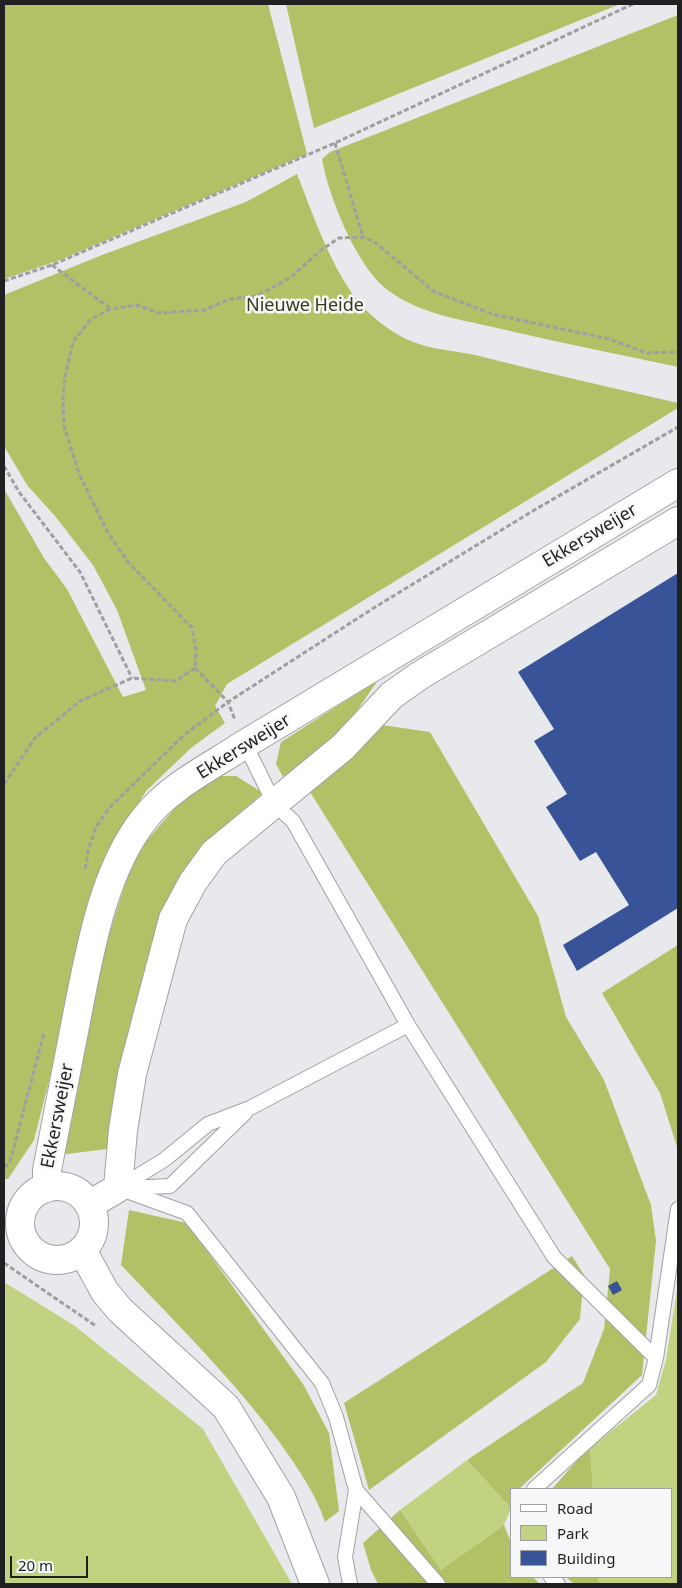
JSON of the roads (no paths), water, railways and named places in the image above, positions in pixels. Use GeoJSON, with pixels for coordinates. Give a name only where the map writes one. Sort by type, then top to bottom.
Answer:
{"type":"FeatureCollection","features":[{"type":"Feature","properties":{"kind":"street","name":"Ekkersweijer"},"geometry":{"type":"LineString","coordinates":[[47,1188],[47,1170],[90,950],[109,885],[126,846],[145,817],[175,790],[245,744],[678,483]]}},
{"type":"Feature","properties":{"kind":"street","name":"Ekkersweijer"},"geometry":{"type":"LineString","coordinates":[[118,1188],[123,1130],[132,1074],[173,919],[193,882],[214,853],[275,805],[343,747],[392,695],[419,676],[678,521]]}},
{"type":"Feature","properties":{"kind":"street"},"geometry":{"type":"LineString","coordinates":[[47,1188],[68,1188],[80,1194],[89,1205],[92,1209],[94,1227],[92,1237],[74,1257],[57,1260],[40,1256],[31,1250],[12,1217],[35,1194],[47,1188]]}},
{"type":"Feature","properties":{"kind":"street"},"geometry":{"type":"LineString","coordinates":[[89,1205],[118,1188]]}},
{"type":"Feature","properties":{"kind":"street"},"geometry":{"type":"LineString","coordinates":[[82,1250],[105,1292],[226,1407],[281,1497],[315,1584]]}},
{"type":"Feature","properties":{"kind":"lane"},"geometry":{"type":"LineString","coordinates":[[245,744],[275,805],[294,821],[408,1025],[554,1257],[656,1358]]}},
{"type":"Feature","properties":{"kind":"lane"},"geometry":{"type":"LineString","coordinates":[[118,1188],[164,1160],[208,1124],[250,1108],[408,1025]]}},
{"type":"Feature","properties":{"kind":"lane"},"geometry":{"type":"LineString","coordinates":[[118,1188],[170,1186],[250,1108]]}},
{"type":"Feature","properties":{"kind":"lane"},"geometry":{"type":"LineString","coordinates":[[118,1188],[187,1213],[322,1383],[336,1417],[356,1490],[345,1557],[350,1584]]}},
{"type":"Feature","properties":{"kind":"lane"},"geometry":{"type":"LineString","coordinates":[[535,1488],[649,1385],[656,1358],[678,1209]]}},
{"type":"Feature","properties":{"kind":"lane"},"geometry":{"type":"LineString","coordinates":[[356,1490],[438,1584]]}},
{"type":"Feature","properties":{"kind":"park label","name":"Nieuwe Heide"},"geometry":{"type":"Point","coordinates":[305,306]}}]}
